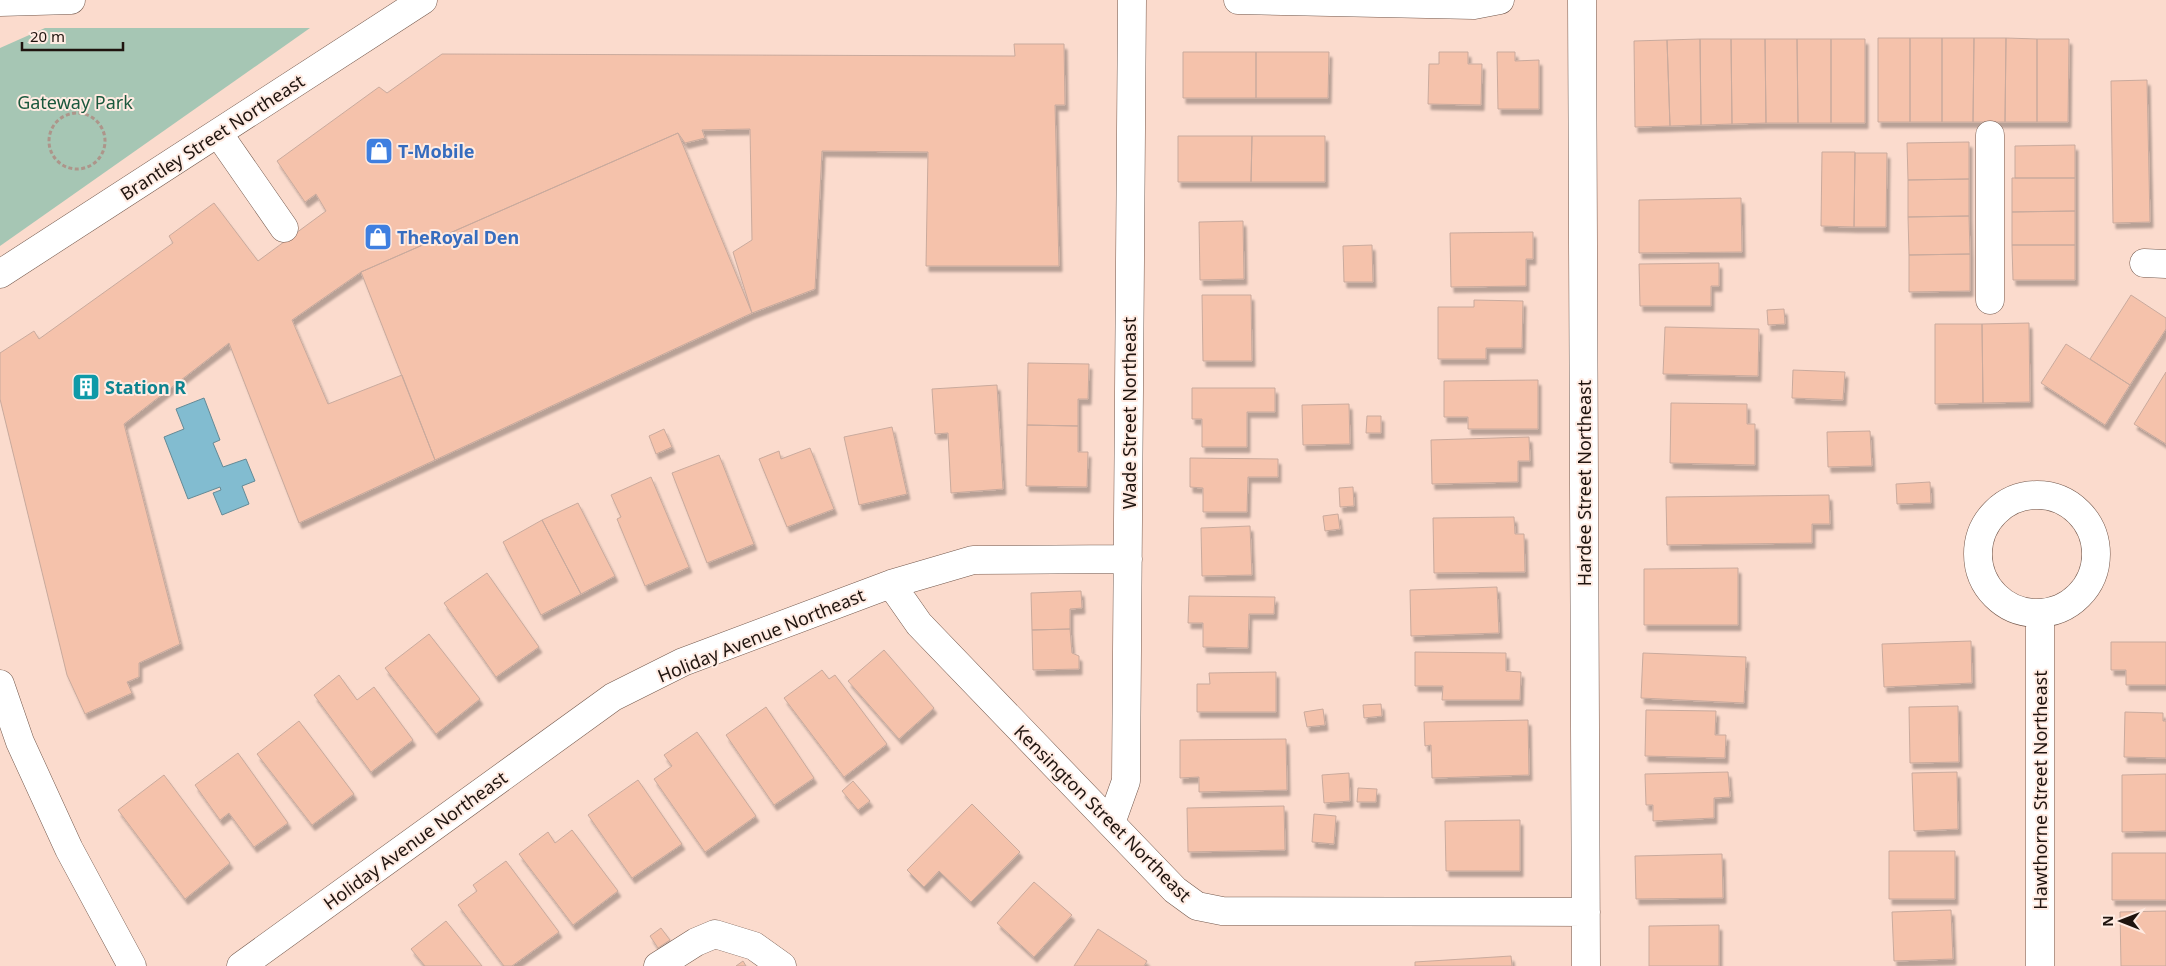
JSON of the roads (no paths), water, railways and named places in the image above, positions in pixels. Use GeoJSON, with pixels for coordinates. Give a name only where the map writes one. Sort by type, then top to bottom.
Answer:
{"type":"FeatureCollection","features":[{"type":"Feature","properties":{"kind":"main road"},"geometry":{"type":"LineString","coordinates":[[6,6],[71,0]]}},
{"type":"Feature","properties":{"kind":"main road","name":"Brantley Street Northeast"},"geometry":{"type":"LineString","coordinates":[[0,274],[424,0]]}},
{"type":"Feature","properties":{"kind":"main road","name":"Wade Street Northeast"},"geometry":{"type":"LineString","coordinates":[[1111,823],[1126,781],[1132,0]]}},
{"type":"Feature","properties":{"kind":"main road"},"geometry":{"type":"LineString","coordinates":[[1238,0],[1474,5],[1500,0]]}},
{"type":"Feature","properties":{"kind":"main road","name":"Hardee Street Northeast"},"geometry":{"type":"LineString","coordinates":[[1582,0],[1586,966]]}},
{"type":"Feature","properties":{"kind":"main road"},"geometry":{"type":"LineString","coordinates":[[218,133],[284,228]]}},
{"type":"Feature","properties":{"kind":"main road"},"geometry":{"type":"LineString","coordinates":[[1990,135],[1990,300]]}},
{"type":"Feature","properties":{"kind":"main road"},"geometry":{"type":"LineString","coordinates":[[2046,495],[2066,502],[2081,514],[2092,532],[2096,553],[2095,570],[2086,589],[2066,606],[2040,614],[2023,612],[2004,604],[1989,590],[1980,570],[1978,549],[1983,529],[2002,506],[2021,497],[2046,495]]}},
{"type":"Feature","properties":{"kind":"main road","name":"Holiday Avenue Northeast"},"geometry":{"type":"LineString","coordinates":[[241,966],[613,697],[683,662],[891,584],[973,560],[1128,559]]}},
{"type":"Feature","properties":{"kind":"main road","name":"Kensington Street Northeast"},"geometry":{"type":"LineString","coordinates":[[891,584],[919,624],[1175,890],[1197,906],[1222,911],[1586,912]]}},
{"type":"Feature","properties":{"kind":"main road","name":"Hawthorne Street Northeast"},"geometry":{"type":"LineString","coordinates":[[2040,614],[2040,966]]}},
{"type":"Feature","properties":{"kind":"main road"},"geometry":{"type":"LineString","coordinates":[[0,684],[20,742],[69,849],[132,966]]}},
{"type":"Feature","properties":{"kind":"main road"},"geometry":{"type":"LineString","coordinates":[[658,966],[696,942],[715,934],[754,946],[782,966]]}},
{"type":"Feature","properties":{"kind":"water"},"geometry":{"type":"Polygon","coordinates":[[[204,398],[220,440],[213,443],[223,467],[246,459],[255,481],[242,486],[249,504],[222,515],[213,493],[221,490],[220,487],[188,499],[164,437],[184,429],[176,409],[204,398]]]}},
{"type":"Feature","properties":{"kind":"place","name":"T-Mobile"},"geometry":{"type":"Point","coordinates":[379,151]}},
{"type":"Feature","properties":{"kind":"place","name":"TheRoyal Den"},"geometry":{"type":"Point","coordinates":[378,237]}},
{"type":"Feature","properties":{"kind":"place","name":"Station R"},"geometry":{"type":"Point","coordinates":[86,387]}},
{"type":"Feature","properties":{"kind":"park label","name":"Gateway Park"},"geometry":{"type":"Point","coordinates":[75,102]}}]}
